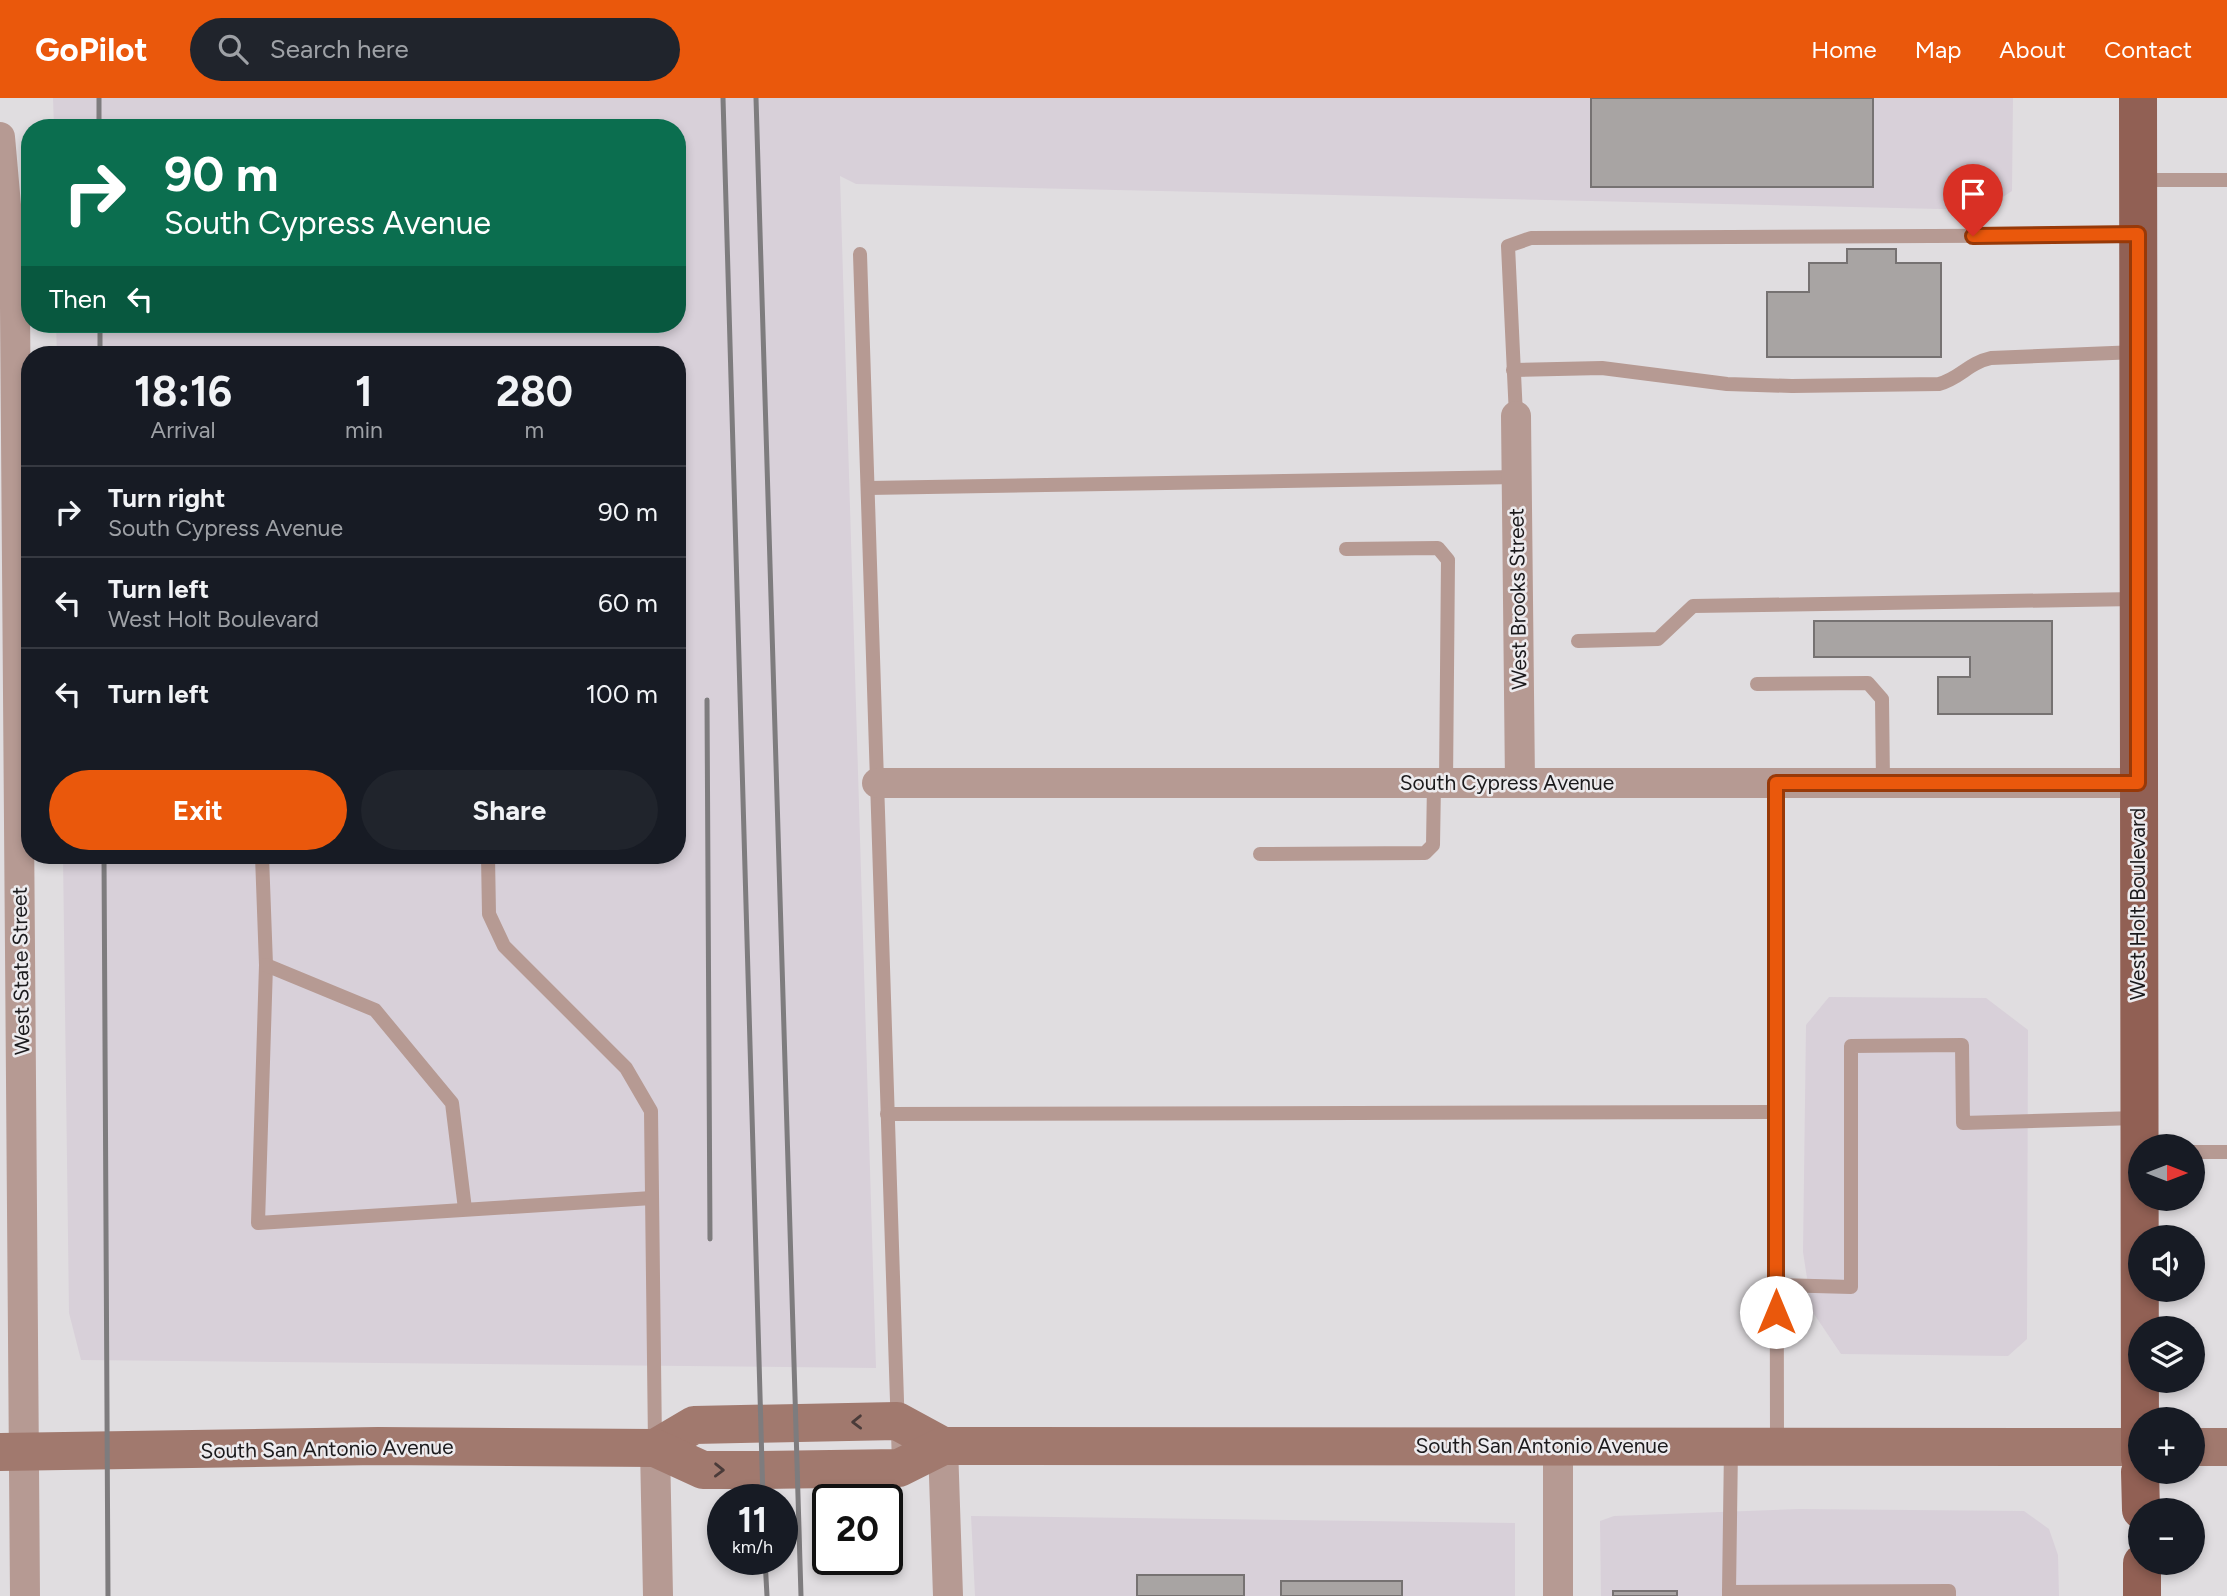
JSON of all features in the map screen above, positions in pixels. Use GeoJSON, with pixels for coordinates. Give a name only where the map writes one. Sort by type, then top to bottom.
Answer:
{"type":"FeatureCollection","features":[{"type":"Feature","properties":{"kind":"main road","name":"West Holt Boulevard"},"geometry":{"type":"LineString","coordinates":[[2138,98],[2139,1134]]}},
{"type":"Feature","properties":{"kind":"main road","name":"West Holt Boulevard"},"geometry":{"type":"LineString","coordinates":[[2139,1211],[2140,1407]]}},
{"type":"Feature","properties":{"kind":"main road"},"geometry":{"type":"LineString","coordinates":[[2142,1575],[2142,1596]]}},
{"type":"Feature","properties":{"kind":"street","name":"West State Street"},"geometry":{"type":"LineString","coordinates":[[0,137],[15,307],[13,1452],[25,1596]]}},
{"type":"Feature","properties":{"kind":"street","name":"West Brooks Street"},"geometry":{"type":"LineString","coordinates":[[1516,416],[1520,783]]}},
{"type":"Feature","properties":{"kind":"street","name":"South Cypress Avenue"},"geometry":{"type":"LineString","coordinates":[[877,783],[2138,783]]}},
{"type":"Feature","properties":{"kind":"street","name":"South San Antonio Avenue"},"geometry":{"type":"LineString","coordinates":[[655,1448],[694,1425],[897,1421],[943,1446]]}},
{"type":"Feature","properties":{"kind":"street"},"geometry":{"type":"LineString","coordinates":[[1558,1596],[1559,1445]]}},
{"type":"Feature","properties":{"kind":"street","name":"South San Antonio Avenue"},"geometry":{"type":"LineString","coordinates":[[13,1452],[378,1446],[655,1448],[702,1470],[899,1468],[943,1446],[2128,1447]]}},
{"type":"Feature","properties":{"kind":"street"},"geometry":{"type":"LineString","coordinates":[[943,1446],[947,1596]]}},
{"type":"Feature","properties":{"kind":"street"},"geometry":{"type":"LineString","coordinates":[[2205,1447],[2227,1447]]}},
{"type":"Feature","properties":{"kind":"street"},"geometry":{"type":"LineString","coordinates":[[655,1448],[658,1596]]}},
{"type":"Feature","properties":{"kind":"lane"},"geometry":{"type":"LineString","coordinates":[[2138,180],[2227,180]]}},
{"type":"Feature","properties":{"kind":"lane"},"geometry":{"type":"LineString","coordinates":[[1516,416],[1508,246],[1531,238],[2138,234]]}},
{"type":"Feature","properties":{"kind":"lane"},"geometry":{"type":"LineString","coordinates":[[860,254],[899,1468]]}},
{"type":"Feature","properties":{"kind":"lane"},"geometry":{"type":"LineString","coordinates":[[1513,370],[1602,368],[1727,384],[1940,384],[1952,380],[1974,362],[1991,358],[2138,352]]}},
{"type":"Feature","properties":{"kind":"lane"},"geometry":{"type":"LineString","coordinates":[[868,488],[1517,477]]}},
{"type":"Feature","properties":{"kind":"lane"},"geometry":{"type":"LineString","coordinates":[[1260,855],[1424,853],[1433,845],[1440,783],[1448,560],[1438,548],[1346,549]]}},
{"type":"Feature","properties":{"kind":"lane"},"geometry":{"type":"LineString","coordinates":[[1578,642],[1658,639],[1693,606],[2138,599]]}},
{"type":"Feature","properties":{"kind":"lane"},"geometry":{"type":"LineString","coordinates":[[1757,684],[1868,683],[1882,699],[1883,782]]}},
{"type":"Feature","properties":{"kind":"lane"},"geometry":{"type":"LineString","coordinates":[[1776,783],[1777,1448]]}},
{"type":"Feature","properties":{"kind":"lane"},"geometry":{"type":"LineString","coordinates":[[262,864],[266,965],[258,1223],[652,1198]]}},
{"type":"Feature","properties":{"kind":"lane"},"geometry":{"type":"LineString","coordinates":[[488,864],[489,914],[504,946],[626,1068],[651,1111],[655,1448]]}},
{"type":"Feature","properties":{"kind":"lane"},"geometry":{"type":"LineString","coordinates":[[266,965],[375,1010],[452,1103],[465,1209]]}},
{"type":"Feature","properties":{"kind":"lane"},"geometry":{"type":"LineString","coordinates":[[1776,1285],[1851,1287],[1851,1046],[1962,1045],[1963,1123],[2128,1140]]}},
{"type":"Feature","properties":{"kind":"lane"},"geometry":{"type":"LineString","coordinates":[[887,1114],[1776,1112]]}},
{"type":"Feature","properties":{"kind":"lane"},"geometry":{"type":"LineString","coordinates":[[2205,1152],[2227,1152]]}},
{"type":"Feature","properties":{"kind":"lane"},"geometry":{"type":"LineString","coordinates":[[1731,1447],[1729,1594],[1949,1591],[1949,1596]]}},
{"type":"Feature","properties":{"kind":"shaded area"},"geometry":{"type":"Polygon","coordinates":[[[53,98],[2013,98],[2012,191],[1983,210],[856,184],[840,176],[876,1368],[81,1360],[69,1313],[63,864],[686,864],[686,346],[57,346],[56,333],[686,333],[686,119],[54,119],[53,98]]]}},
{"type":"Feature","properties":{"kind":"shaded area"},"geometry":{"type":"Polygon","coordinates":[[[1829,997],[1986,998],[2028,1030],[2027,1339],[2008,1356],[1841,1354],[1812,1311],[1803,1252],[1806,1025],[1829,997]]]}},
{"type":"Feature","properties":{"kind":"shaded area"},"geometry":{"type":"Polygon","coordinates":[[[1799,1509],[2024,1511],[2049,1529],[2058,1555],[2059,1596],[1601,1596],[1600,1521],[1614,1516],[1799,1509]]]}},
{"type":"Feature","properties":{"kind":"shaded area"},"geometry":{"type":"Polygon","coordinates":[[[971,1516],[1515,1523],[1515,1596],[975,1596],[971,1516]]]}},
{"type":"Feature","properties":{"kind":"building"},"geometry":{"type":"Polygon","coordinates":[[[1591,98],[1873,98],[1873,187],[1591,187],[1591,98]]]}},
{"type":"Feature","properties":{"kind":"building"},"geometry":{"type":"Polygon","coordinates":[[[1847,249],[1896,249],[1896,263],[1941,263],[1941,357],[1767,357],[1767,292],[1809,292],[1809,263],[1847,263],[1847,249]]]}},
{"type":"Feature","properties":{"kind":"building"},"geometry":{"type":"Polygon","coordinates":[[[1814,621],[2052,621],[2052,714],[1938,714],[1938,677],[1970,677],[1970,657],[1814,657],[1814,621]]]}},
{"type":"Feature","properties":{"kind":"building"},"geometry":{"type":"Polygon","coordinates":[[[1137,1575],[1244,1575],[1244,1596],[1137,1596],[1137,1575]]]}},
{"type":"Feature","properties":{"kind":"building"},"geometry":{"type":"Polygon","coordinates":[[[1281,1581],[1402,1581],[1402,1596],[1281,1596],[1281,1581]]]}},
{"type":"Feature","properties":{"kind":"building"},"geometry":{"type":"Polygon","coordinates":[[[1613,1591],[1677,1591],[1677,1596],[1613,1596],[1613,1591]]]}},
{"type":"Feature","properties":{"kind":"railway"},"geometry":{"type":"LineString","coordinates":[[99,98],[99,119]]}},
{"type":"Feature","properties":{"kind":"railway"},"geometry":{"type":"LineString","coordinates":[[723,98],[763,1484]]}},
{"type":"Feature","properties":{"kind":"railway"},"geometry":{"type":"LineString","coordinates":[[756,98],[801,1596]]}},
{"type":"Feature","properties":{"kind":"railway"},"geometry":{"type":"LineString","coordinates":[[100,333],[100,346]]}},
{"type":"Feature","properties":{"kind":"railway"},"geometry":{"type":"LineString","coordinates":[[707,700],[710,1239]]}},
{"type":"Feature","properties":{"kind":"railway"},"geometry":{"type":"LineString","coordinates":[[104,864],[108,1596]]}},
{"type":"Feature","properties":{"kind":"railway"},"geometry":{"type":"LineString","coordinates":[[766,1575],[767,1596]]}},
{"type":"Feature","properties":{"kind":"route"},"geometry":{"type":"LineString","coordinates":[[1776,1312],[1776,783],[2138,783],[2138,234],[1973,236]]}}]}
